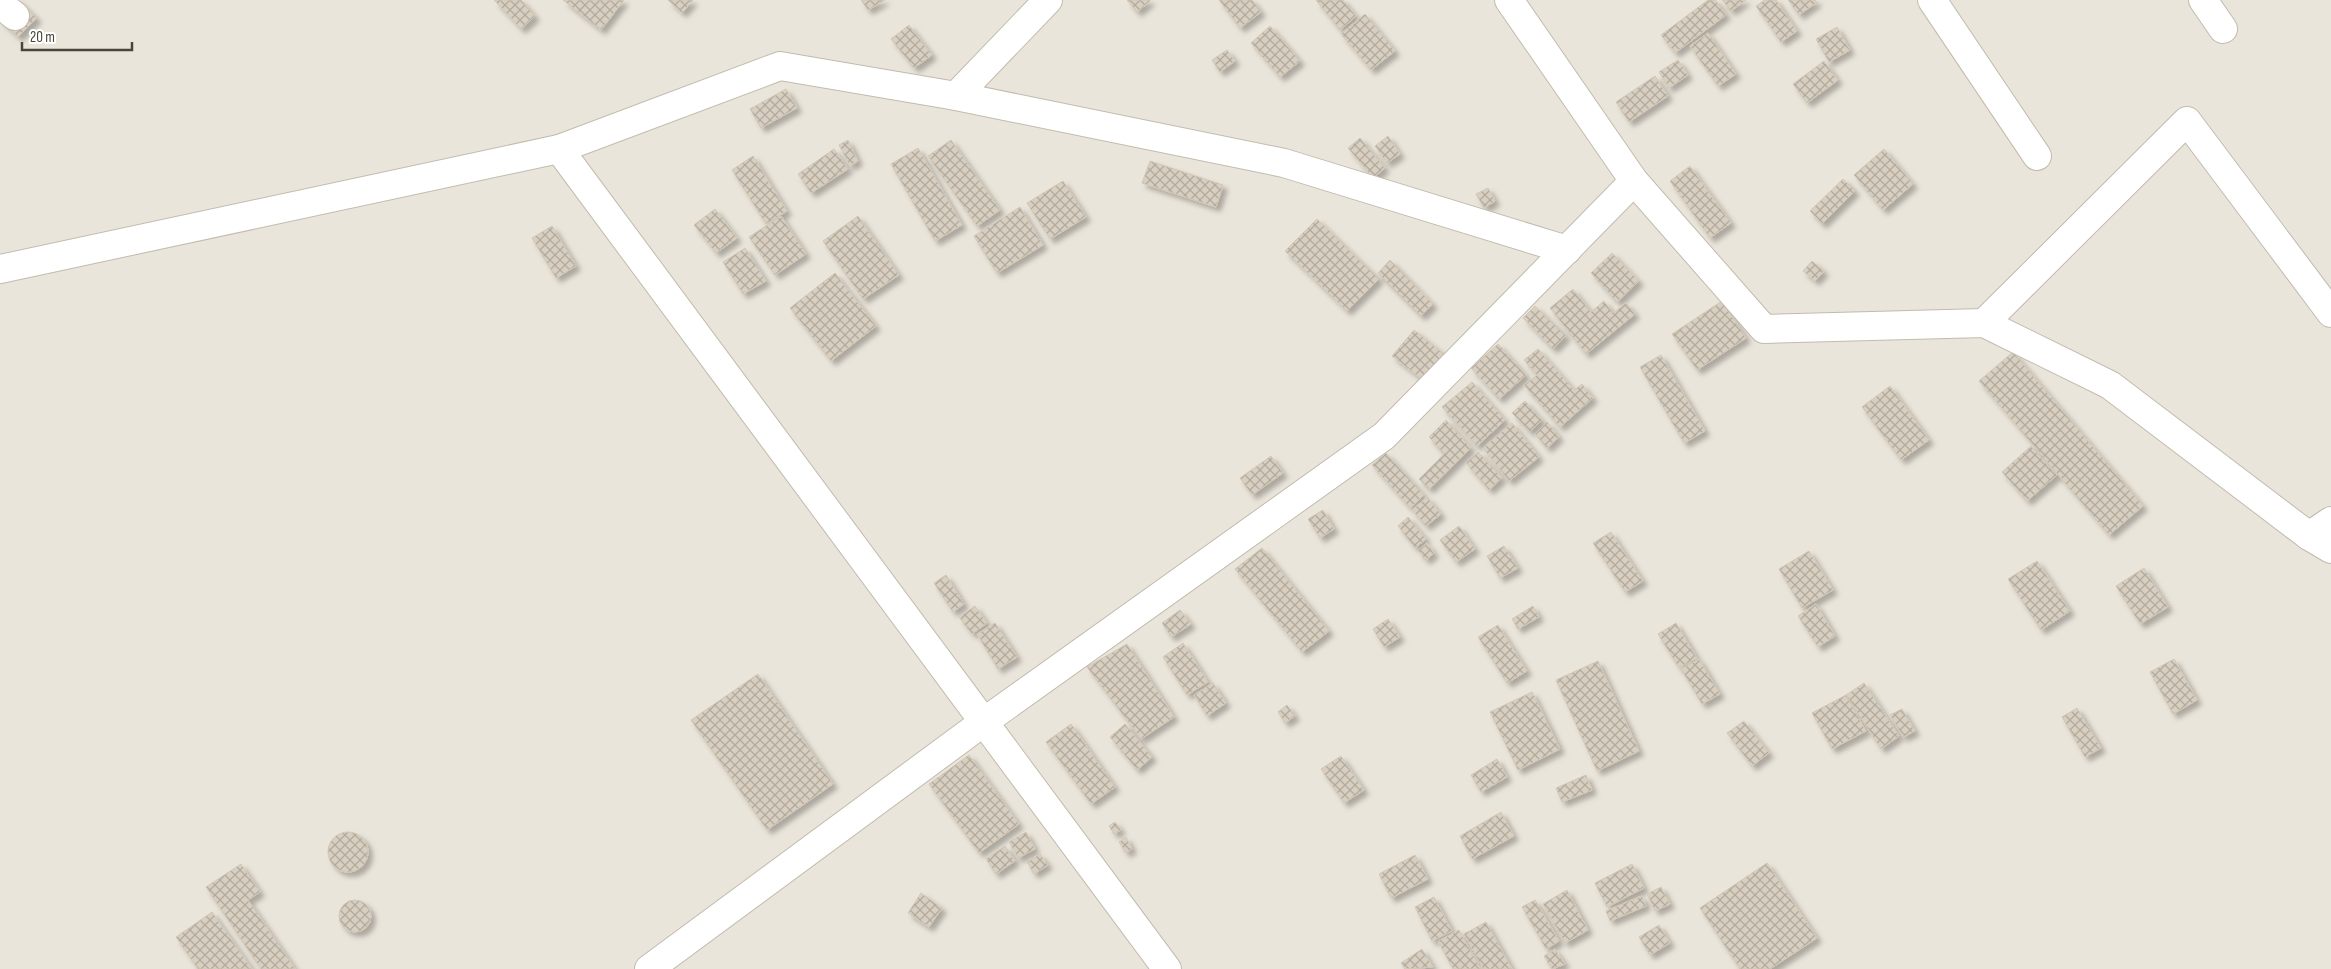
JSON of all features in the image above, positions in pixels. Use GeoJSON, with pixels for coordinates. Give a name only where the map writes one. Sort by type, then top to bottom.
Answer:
{"type":"FeatureCollection","features":[{"type":"Feature","properties":{"kind":"street"},"geometry":{"type":"LineString","coordinates":[[956,96],[1048,0]]}},
{"type":"Feature","properties":{"kind":"street"},"geometry":{"type":"LineString","coordinates":[[1509,0],[1634,181],[1764,329],[1984,323],[2110,385],[2320,542],[2331,521]]}},
{"type":"Feature","properties":{"kind":"street"},"geometry":{"type":"LineString","coordinates":[[1932,0],[2037,156]]}},
{"type":"Feature","properties":{"kind":"street"},"geometry":{"type":"LineString","coordinates":[[2203,0],[2223,29]]}},
{"type":"Feature","properties":{"kind":"street"},"geometry":{"type":"LineString","coordinates":[[0,270],[559,150],[780,66],[956,96],[1284,163],[1567,250]]}},
{"type":"Feature","properties":{"kind":"street"},"geometry":{"type":"LineString","coordinates":[[1984,323],[2187,121],[2331,313]]}},
{"type":"Feature","properties":{"kind":"street"},"geometry":{"type":"LineString","coordinates":[[559,150],[985,721],[1167,969]]}},
{"type":"Feature","properties":{"kind":"street"},"geometry":{"type":"LineString","coordinates":[[649,969],[985,721],[1384,436],[1634,181]]}},
{"type":"Feature","properties":{"kind":"shaded area"},"geometry":{"type":"Polygon","coordinates":[[[0,0],[2331,0],[2331,969],[0,969],[0,0]]]}},
{"type":"Feature","properties":{"kind":"building"},"geometry":{"type":"Polygon","coordinates":[[[0,0],[18,0],[37,18],[18,37],[0,20],[0,0]]]}},
{"type":"Feature","properties":{"kind":"building"},"geometry":{"type":"Polygon","coordinates":[[[494,0],[521,0],[535,16],[521,29],[494,0]]]}},
{"type":"Feature","properties":{"kind":"building"},"geometry":{"type":"Polygon","coordinates":[[[563,0],[624,0],[601,30],[563,0]]]}},
{"type":"Feature","properties":{"kind":"building"},"geometry":{"type":"Polygon","coordinates":[[[668,0],[693,0],[682,13],[668,0]]]}},
{"type":"Feature","properties":{"kind":"building"},"geometry":{"type":"Polygon","coordinates":[[[861,0],[885,0],[868,10],[861,0]]]}},
{"type":"Feature","properties":{"kind":"building"},"geometry":{"type":"Polygon","coordinates":[[[1127,0],[1150,0],[1150,1],[1137,12],[1127,0]]]}},
{"type":"Feature","properties":{"kind":"building"},"geometry":{"type":"Polygon","coordinates":[[[1219,0],[1252,0],[1261,12],[1240,28],[1219,0]]]}},
{"type":"Feature","properties":{"kind":"building"},"geometry":{"type":"Polygon","coordinates":[[[1316,0],[1343,0],[1356,16],[1340,30],[1316,0]]]}},
{"type":"Feature","properties":{"kind":"building"},"geometry":{"type":"Polygon","coordinates":[[[1708,0],[1715,0],[1726,15],[1675,53],[1661,35],[1708,0]]]}},
{"type":"Feature","properties":{"kind":"building"},"geometry":{"type":"Polygon","coordinates":[[[1722,0],[1746,0],[1731,11],[1722,0]]]}},
{"type":"Feature","properties":{"kind":"building"},"geometry":{"type":"Polygon","coordinates":[[[1765,0],[1776,0],[1797,31],[1781,42],[1756,6],[1765,0]]]}},
{"type":"Feature","properties":{"kind":"building"},"geometry":{"type":"Polygon","coordinates":[[[1788,0],[1815,0],[1817,2],[1799,15],[1788,0]]]}},
{"type":"Feature","properties":{"kind":"building"},"geometry":{"type":"Polygon","coordinates":[[[1365,14],[1395,51],[1371,70],[1341,34],[1365,14]]]}},
{"type":"Feature","properties":{"kind":"building"},"geometry":{"type":"Polygon","coordinates":[[[909,25],[932,55],[914,68],[891,39],[909,25]]]}},
{"type":"Feature","properties":{"kind":"building"},"geometry":{"type":"Polygon","coordinates":[[[1270,26],[1300,61],[1280,77],[1251,43],[1270,26]]]}},
{"type":"Feature","properties":{"kind":"building"},"geometry":{"type":"Polygon","coordinates":[[[1837,27],[1850,50],[1829,62],[1816,39],[1837,27]]]}},
{"type":"Feature","properties":{"kind":"building"},"geometry":{"type":"Polygon","coordinates":[[[1708,33],[1736,74],[1718,86],[1690,46],[1708,33]]]}},
{"type":"Feature","properties":{"kind":"building"},"geometry":{"type":"Polygon","coordinates":[[[1227,50],[1235,61],[1220,72],[1212,60],[1227,50]]]}},
{"type":"Feature","properties":{"kind":"building"},"geometry":{"type":"Polygon","coordinates":[[[1678,60],[1688,75],[1669,88],[1659,72],[1678,60]]]}},
{"type":"Feature","properties":{"kind":"building"},"geometry":{"type":"Polygon","coordinates":[[[1824,61],[1838,80],[1807,103],[1793,84],[1824,61]]]}},
{"type":"Feature","properties":{"kind":"building"},"geometry":{"type":"Polygon","coordinates":[[[1655,76],[1668,96],[1629,122],[1616,102],[1655,76]]]}},
{"type":"Feature","properties":{"kind":"building"},"geometry":{"type":"Polygon","coordinates":[[[786,89],[797,108],[761,128],[750,109],[786,89]]]}},
{"type":"Feature","properties":{"kind":"building"},"geometry":{"type":"Polygon","coordinates":[[[1388,136],[1400,154],[1387,163],[1375,146],[1388,136]]]}},
{"type":"Feature","properties":{"kind":"building"},"geometry":{"type":"Polygon","coordinates":[[[1360,138],[1385,168],[1373,178],[1348,148],[1360,138]]]}},
{"type":"Feature","properties":{"kind":"building"},"geometry":{"type":"Polygon","coordinates":[[[848,140],[858,161],[850,166],[839,145],[848,140]]]}},
{"type":"Feature","properties":{"kind":"building"},"geometry":{"type":"Polygon","coordinates":[[[951,140],[1000,210],[977,226],[928,156],[951,140]]]}},
{"type":"Feature","properties":{"kind":"building"},"geometry":{"type":"Polygon","coordinates":[[[918,148],[962,225],[935,241],[891,164],[918,148]]]}},
{"type":"Feature","properties":{"kind":"building"},"geometry":{"type":"Polygon","coordinates":[[[834,149],[848,169],[811,193],[798,174],[834,149]]]}},
{"type":"Feature","properties":{"kind":"building"},"geometry":{"type":"Polygon","coordinates":[[[1884,149],[1913,184],[1883,210],[1854,175],[1884,149]]]}},
{"type":"Feature","properties":{"kind":"building"},"geometry":{"type":"Polygon","coordinates":[[[753,156],[787,211],[766,224],[732,170],[753,156]]]}},
{"type":"Feature","properties":{"kind":"building"},"geometry":{"type":"Polygon","coordinates":[[[1150,161],[1223,185],[1216,207],[1142,183],[1150,161]]]}},
{"type":"Feature","properties":{"kind":"building"},"geometry":{"type":"Polygon","coordinates":[[[1690,166],[1731,223],[1710,238],[1670,181],[1690,166]]]}},
{"type":"Feature","properties":{"kind":"building"},"geometry":{"type":"Polygon","coordinates":[[[1843,179],[1855,191],[1822,224],[1810,211],[1843,179]]]}},
{"type":"Feature","properties":{"kind":"building"},"geometry":{"type":"Polygon","coordinates":[[[1063,181],[1086,217],[1050,239],[1027,203],[1063,181]]]}},
{"type":"Feature","properties":{"kind":"building"},"geometry":{"type":"Polygon","coordinates":[[[1488,188],[1495,201],[1484,208],[1476,194],[1488,188]]]}},
{"type":"Feature","properties":{"kind":"building"},"geometry":{"type":"Polygon","coordinates":[[[1020,207],[1043,245],[997,273],[974,236],[1020,207]]]}},
{"type":"Feature","properties":{"kind":"building"},"geometry":{"type":"Polygon","coordinates":[[[715,209],[737,238],[716,253],[694,225],[715,209]]]}},
{"type":"Feature","properties":{"kind":"building"},"geometry":{"type":"Polygon","coordinates":[[[781,216],[806,254],[775,275],[749,237],[781,216]]]}},
{"type":"Feature","properties":{"kind":"building"},"geometry":{"type":"Polygon","coordinates":[[[858,216],[899,275],[863,299],[823,241],[858,216]]]}},
{"type":"Feature","properties":{"kind":"building"},"geometry":{"type":"Polygon","coordinates":[[[1317,219],[1379,279],[1347,311],[1285,251],[1317,219]]]}},
{"type":"Feature","properties":{"kind":"building"},"geometry":{"type":"Polygon","coordinates":[[[552,226],[576,266],[556,278],[532,238],[552,226]]]}},
{"type":"Feature","properties":{"kind":"building"},"geometry":{"type":"Polygon","coordinates":[[[745,248],[766,281],[743,294],[723,262],[745,248]]]}},
{"type":"Feature","properties":{"kind":"building"},"geometry":{"type":"Polygon","coordinates":[[[1612,253],[1639,281],[1617,302],[1591,273],[1612,253]]]}},
{"type":"Feature","properties":{"kind":"building"},"geometry":{"type":"Polygon","coordinates":[[[1390,260],[1433,304],[1421,316],[1378,273],[1390,260]]]}},
{"type":"Feature","properties":{"kind":"building"},"geometry":{"type":"Polygon","coordinates":[[[1812,261],[1824,271],[1815,281],[1803,271],[1812,261]]]}},
{"type":"Feature","properties":{"kind":"building"},"geometry":{"type":"Polygon","coordinates":[[[835,273],[876,326],[831,361],[790,308],[835,273]]]}},
{"type":"Feature","properties":{"kind":"building"},"geometry":{"type":"Polygon","coordinates":[[[1573,289],[1591,312],[1604,301],[1613,313],[1626,303],[1635,314],[1586,354],[1550,308],[1573,289]]]}},
{"type":"Feature","properties":{"kind":"building"},"geometry":{"type":"Polygon","coordinates":[[[1722,301],[1746,338],[1697,370],[1672,334],[1722,301]]]}},
{"type":"Feature","properties":{"kind":"building"},"geometry":{"type":"Polygon","coordinates":[[[1535,306],[1566,336],[1553,349],[1523,318],[1535,306]]]}},
{"type":"Feature","properties":{"kind":"building"},"geometry":{"type":"Polygon","coordinates":[[[1414,330],[1444,354],[1423,380],[1392,356],[1414,330]]]}},
{"type":"Feature","properties":{"kind":"building"},"geometry":{"type":"Polygon","coordinates":[[[1498,344],[1526,375],[1499,399],[1471,368],[1498,344]]]}},
{"type":"Feature","properties":{"kind":"building"},"geometry":{"type":"Polygon","coordinates":[[[1538,349],[1574,390],[1582,384],[1593,398],[1560,427],[1524,385],[1537,375],[1524,360],[1538,349]]]}},
{"type":"Feature","properties":{"kind":"building"},"geometry":{"type":"Polygon","coordinates":[[[2013,352],[2143,506],[2109,535],[1979,381],[2013,352]]]}},
{"type":"Feature","properties":{"kind":"building"},"geometry":{"type":"Polygon","coordinates":[[[1661,355],[1705,431],[1684,443],[1640,367],[1661,355]]]}},
{"type":"Feature","properties":{"kind":"building"},"geometry":{"type":"Polygon","coordinates":[[[1472,382],[1505,420],[1477,446],[1442,407],[1472,382]]]}},
{"type":"Feature","properties":{"kind":"building"},"geometry":{"type":"Polygon","coordinates":[[[1890,386],[1929,440],[1901,460],[1862,407],[1890,386]]]}},
{"type":"Feature","properties":{"kind":"building"},"geometry":{"type":"Polygon","coordinates":[[[1525,401],[1542,420],[1530,432],[1512,413],[1525,401]]]}},
{"type":"Feature","properties":{"kind":"building"},"geometry":{"type":"Polygon","coordinates":[[[1446,420],[1471,448],[1429,489],[1419,479],[1444,454],[1429,437],[1446,420]]]}},
{"type":"Feature","properties":{"kind":"building"},"geometry":{"type":"Polygon","coordinates":[[[1547,422],[1559,437],[1547,448],[1535,434],[1547,422]]]}},
{"type":"Feature","properties":{"kind":"building"},"geometry":{"type":"Polygon","coordinates":[[[1512,423],[1539,457],[1509,481],[1483,448],[1512,423]]]}},
{"type":"Feature","properties":{"kind":"building"},"geometry":{"type":"Polygon","coordinates":[[[2031,446],[2057,475],[2027,501],[2002,472],[2031,446]]]}},
{"type":"Feature","properties":{"kind":"building"},"geometry":{"type":"Polygon","coordinates":[[[1478,452],[1502,478],[1489,490],[1466,463],[1478,452]]]}},
{"type":"Feature","properties":{"kind":"building"},"geometry":{"type":"Polygon","coordinates":[[[1386,453],[1424,495],[1410,508],[1372,465],[1386,453]]]}},
{"type":"Feature","properties":{"kind":"building"},"geometry":{"type":"Polygon","coordinates":[[[1271,456],[1283,473],[1252,495],[1240,478],[1271,456]]]}},
{"type":"Feature","properties":{"kind":"building"},"geometry":{"type":"Polygon","coordinates":[[[1427,497],[1441,514],[1426,526],[1412,510],[1427,497]]]}},
{"type":"Feature","properties":{"kind":"building"},"geometry":{"type":"Polygon","coordinates":[[[1323,510],[1334,529],[1320,538],[1308,519],[1323,510]]]}},
{"type":"Feature","properties":{"kind":"building"},"geometry":{"type":"Polygon","coordinates":[[[1408,517],[1426,539],[1415,548],[1398,526],[1408,517]]]}},
{"type":"Feature","properties":{"kind":"building"},"geometry":{"type":"Polygon","coordinates":[[[1459,526],[1475,549],[1456,562],[1440,540],[1459,526]]]}},
{"type":"Feature","properties":{"kind":"building"},"geometry":{"type":"Polygon","coordinates":[[[1611,532],[1643,581],[1625,592],[1593,543],[1611,532]]]}},
{"type":"Feature","properties":{"kind":"building"},"geometry":{"type":"Polygon","coordinates":[[[1427,543],[1434,553],[1426,560],[1418,551],[1427,543]]]}},
{"type":"Feature","properties":{"kind":"building"},"geometry":{"type":"Polygon","coordinates":[[[1504,546],[1518,568],[1500,578],[1487,556],[1504,546]]]}},
{"type":"Feature","properties":{"kind":"building"},"geometry":{"type":"Polygon","coordinates":[[[1262,548],[1329,631],[1302,652],[1235,569],[1262,548]]]}},
{"type":"Feature","properties":{"kind":"building"},"geometry":{"type":"Polygon","coordinates":[[[1809,551],[1833,590],[1802,608],[1779,569],[1809,551]]]}},
{"type":"Feature","properties":{"kind":"building"},"geometry":{"type":"Polygon","coordinates":[[[2037,561],[2070,611],[2041,630],[2008,579],[2037,561]]]}},
{"type":"Feature","properties":{"kind":"building"},"geometry":{"type":"Polygon","coordinates":[[[2144,568],[2168,607],[2140,624],[2116,586],[2144,568]]]}},
{"type":"Feature","properties":{"kind":"building"},"geometry":{"type":"Polygon","coordinates":[[[946,575],[964,604],[953,612],[934,583],[946,575]]]}},
{"type":"Feature","properties":{"kind":"building"},"geometry":{"type":"Polygon","coordinates":[[[1816,604],[1835,636],[1818,647],[1798,616],[1816,604]]]}},
{"type":"Feature","properties":{"kind":"building"},"geometry":{"type":"Polygon","coordinates":[[[975,606],[987,623],[972,634],[959,617],[975,606]]]}},
{"type":"Feature","properties":{"kind":"building"},"geometry":{"type":"Polygon","coordinates":[[[1533,606],[1539,617],[1518,629],[1512,619],[1533,606]]]}},
{"type":"Feature","properties":{"kind":"building"},"geometry":{"type":"Polygon","coordinates":[[[1180,610],[1191,624],[1171,637],[1162,623],[1180,610]]]}},
{"type":"Feature","properties":{"kind":"building"},"geometry":{"type":"Polygon","coordinates":[[[1388,619],[1400,637],[1384,647],[1373,629],[1388,619]]]}},
{"type":"Feature","properties":{"kind":"building"},"geometry":{"type":"Polygon","coordinates":[[[995,623],[1017,657],[998,669],[977,634],[995,623]]]}},
{"type":"Feature","properties":{"kind":"building"},"geometry":{"type":"Polygon","coordinates":[[[1676,623],[1697,658],[1679,668],[1658,634],[1676,623]]]}},
{"type":"Feature","properties":{"kind":"building"},"geometry":{"type":"Polygon","coordinates":[[[1498,625],[1527,671],[1507,683],[1478,637],[1498,625]]]}},
{"type":"Feature","properties":{"kind":"building"},"geometry":{"type":"Polygon","coordinates":[[[1183,643],[1208,682],[1187,695],[1163,657],[1183,643]]]}},
{"type":"Feature","properties":{"kind":"building"},"geometry":{"type":"Polygon","coordinates":[[[1127,644],[1174,717],[1141,739],[1087,667],[1127,644]]]}},
{"type":"Feature","properties":{"kind":"building"},"geometry":{"type":"Polygon","coordinates":[[[1699,659],[1720,694],[1702,704],[1681,669],[1699,659]]]}},
{"type":"Feature","properties":{"kind":"building"},"geometry":{"type":"Polygon","coordinates":[[[2174,659],[2197,700],[2173,714],[2150,672],[2174,659]]]}},
{"type":"Feature","properties":{"kind":"building"},"geometry":{"type":"Polygon","coordinates":[[[1598,661],[1639,751],[1597,771],[1556,680],[1598,661]]]}},
{"type":"Feature","properties":{"kind":"building"},"geometry":{"type":"Polygon","coordinates":[[[758,674],[833,784],[767,830],[691,720],[758,674]]]}},
{"type":"Feature","properties":{"kind":"building"},"geometry":{"type":"Polygon","coordinates":[[[1213,683],[1226,703],[1207,716],[1194,695],[1213,683]]]}},
{"type":"Feature","properties":{"kind":"building"},"geometry":{"type":"Polygon","coordinates":[[[1864,683],[1899,736],[1881,749],[1846,695],[1864,683]]]}},
{"type":"Feature","properties":{"kind":"building"},"geometry":{"type":"Polygon","coordinates":[[[1532,692],[1560,749],[1518,770],[1490,712],[1532,692]]]}},
{"type":"Feature","properties":{"kind":"building"},"geometry":{"type":"Polygon","coordinates":[[[1846,695],[1866,731],[1832,749],[1812,713],[1846,695]]]}},
{"type":"Feature","properties":{"kind":"building"},"geometry":{"type":"Polygon","coordinates":[[[1287,705],[1295,716],[1285,723],[1278,712],[1287,705]]]}},
{"type":"Feature","properties":{"kind":"building"},"geometry":{"type":"Polygon","coordinates":[[[2077,708],[2101,748],[2085,757],[2062,717],[2077,708]]]}},
{"type":"Feature","properties":{"kind":"building"},"geometry":{"type":"Polygon","coordinates":[[[1902,709],[1915,731],[1903,737],[1890,715],[1902,709]]]}},
{"type":"Feature","properties":{"kind":"building"},"geometry":{"type":"Polygon","coordinates":[[[1744,721],[1769,753],[1752,766],[1727,733],[1744,721]]]}},
{"type":"Feature","properties":{"kind":"building"},"geometry":{"type":"Polygon","coordinates":[[[1071,724],[1115,787],[1091,804],[1046,742],[1071,724]]]}},
{"type":"Feature","properties":{"kind":"building"},"geometry":{"type":"Polygon","coordinates":[[[1125,724],[1152,757],[1137,770],[1110,737],[1125,724]]]}},
{"type":"Feature","properties":{"kind":"building"},"geometry":{"type":"Polygon","coordinates":[[[969,755],[1019,824],[979,853],[929,784],[969,755]]]}},
{"type":"Feature","properties":{"kind":"building"},"geometry":{"type":"Polygon","coordinates":[[[1341,756],[1364,790],[1344,803],[1321,769],[1341,756]]]}},
{"type":"Feature","properties":{"kind":"building"},"geometry":{"type":"Polygon","coordinates":[[[1497,759],[1507,777],[1481,792],[1471,775],[1497,759]]]}},
{"type":"Feature","properties":{"kind":"building"},"geometry":{"type":"Polygon","coordinates":[[[1586,775],[1592,790],[1562,802],[1556,788],[1586,775]]]}},
{"type":"Feature","properties":{"kind":"building"},"geometry":{"type":"Polygon","coordinates":[[[1501,812],[1514,836],[1472,859],[1460,836],[1501,812]]]}},
{"type":"Feature","properties":{"kind":"building"},"geometry":{"type":"Polygon","coordinates":[[[1115,822],[1121,830],[1114,834],[1109,826],[1115,822]]]}},
{"type":"Feature","properties":{"kind":"building"},"geometry":{"type":"Polygon","coordinates":[[[344,832],[352,832],[359,835],[365,841],[368,852],[365,863],[359,869],[352,872],[344,872],[337,869],[331,863],[328,856],[328,848],[331,841],[337,835],[344,832]]]}},
{"type":"Feature","properties":{"kind":"building"},"geometry":{"type":"Polygon","coordinates":[[[1026,832],[1035,849],[1018,858],[1009,842],[1026,832]]]}},
{"type":"Feature","properties":{"kind":"building"},"geometry":{"type":"Polygon","coordinates":[[[1126,837],[1132,849],[1126,853],[1119,842],[1126,837]]]}},
{"type":"Feature","properties":{"kind":"building"},"geometry":{"type":"Polygon","coordinates":[[[1005,846],[1015,861],[996,874],[986,859],[1005,846]]]}},
{"type":"Feature","properties":{"kind":"building"},"geometry":{"type":"Polygon","coordinates":[[[1040,854],[1048,865],[1034,874],[1027,862],[1040,854]]]}},
{"type":"Feature","properties":{"kind":"building"},"geometry":{"type":"Polygon","coordinates":[[[1415,855],[1428,879],[1391,898],[1379,874],[1415,855]]]}},
{"type":"Feature","properties":{"kind":"building"},"geometry":{"type":"Polygon","coordinates":[[[1767,863],[1817,938],[1770,969],[1740,969],[1700,908],[1767,863]]]}},
{"type":"Feature","properties":{"kind":"building"},"geometry":{"type":"Polygon","coordinates":[[[241,864],[260,892],[248,900],[295,969],[261,969],[206,887],[241,864]]]}},
{"type":"Feature","properties":{"kind":"building"},"geometry":{"type":"Polygon","coordinates":[[[1632,864],[1644,888],[1607,907],[1595,883],[1632,864]]]}},
{"type":"Feature","properties":{"kind":"building"},"geometry":{"type":"Polygon","coordinates":[[[1661,887],[1670,904],[1655,911],[1647,894],[1661,887]]]}},
{"type":"Feature","properties":{"kind":"building"},"geometry":{"type":"Polygon","coordinates":[[[1567,890],[1588,930],[1565,943],[1543,904],[1567,890]]]}},
{"type":"Feature","properties":{"kind":"building"},"geometry":{"type":"Polygon","coordinates":[[[921,893],[942,908],[929,927],[908,913],[921,893]]]}},
{"type":"Feature","properties":{"kind":"building"},"geometry":{"type":"Polygon","coordinates":[[[1642,896],[1646,906],[1610,921],[1606,911],[1642,896]]]}},
{"type":"Feature","properties":{"kind":"building"},"geometry":{"type":"Polygon","coordinates":[[[1434,897],[1452,931],[1432,941],[1415,907],[1434,897]]]}},
{"type":"Feature","properties":{"kind":"building"},"geometry":{"type":"Polygon","coordinates":[[[355,900],[367,904],[371,916],[367,928],[355,932],[343,928],[339,916],[343,904],[355,900]]]}},
{"type":"Feature","properties":{"kind":"building"},"geometry":{"type":"Polygon","coordinates":[[[1535,900],[1559,941],[1546,949],[1522,907],[1535,900]]]}},
{"type":"Feature","properties":{"kind":"building"},"geometry":{"type":"Polygon","coordinates":[[[212,912],[252,969],[198,969],[176,937],[212,912]]]}},
{"type":"Feature","properties":{"kind":"building"},"geometry":{"type":"Polygon","coordinates":[[[1486,922],[1512,969],[1483,969],[1464,934],[1486,922]]]}},
{"type":"Feature","properties":{"kind":"building"},"geometry":{"type":"Polygon","coordinates":[[[1659,925],[1670,943],[1650,955],[1639,937],[1659,925]]]}},
{"type":"Feature","properties":{"kind":"building"},"geometry":{"type":"Polygon","coordinates":[[[1459,930],[1481,969],[1453,969],[1438,941],[1459,930]]]}},
{"type":"Feature","properties":{"kind":"building"},"geometry":{"type":"Polygon","coordinates":[[[1422,949],[1433,967],[1405,969],[1401,963],[1422,949]]]}},
{"type":"Feature","properties":{"kind":"building"},"geometry":{"type":"Polygon","coordinates":[[[1555,949],[1565,964],[1552,969],[1544,956],[1555,949]]]}}]}
